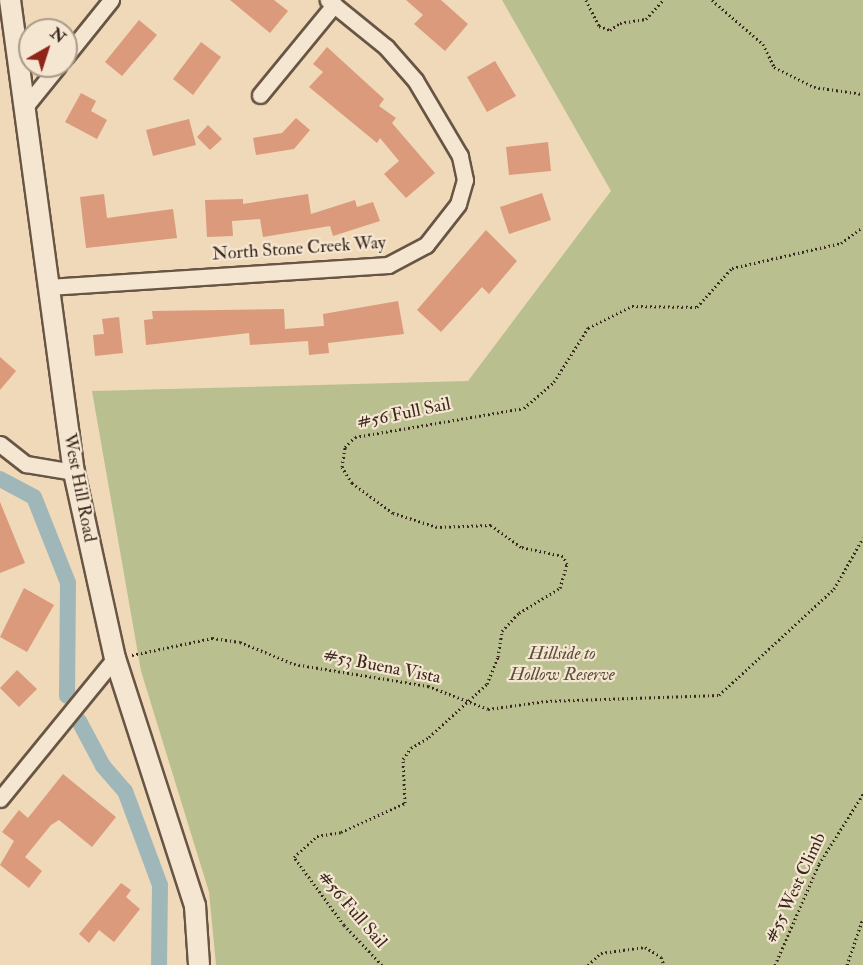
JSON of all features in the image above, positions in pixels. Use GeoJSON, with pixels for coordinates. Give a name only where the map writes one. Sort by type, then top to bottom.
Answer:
{"type":"FeatureCollection","features":[{"type":"Feature","properties":{"kind":"street","name":"West Hill Road"},"geometry":{"type":"LineString","coordinates":[[10,0],[74,472],[115,658],[195,906],[199,965]]}},
{"type":"Feature","properties":{"kind":"street"},"geometry":{"type":"LineString","coordinates":[[78,41],[111,0]]}},
{"type":"Feature","properties":{"kind":"street","name":"North Stone Creek Way"},"geometry":{"type":"LineString","coordinates":[[48,287],[388,265],[426,245],[458,204],[465,180],[460,156],[415,80],[386,47],[331,2],[260,95]]}},
{"type":"Feature","properties":{"kind":"street"},"geometry":{"type":"LineString","coordinates":[[24,108],[48,78]]}},
{"type":"Feature","properties":{"kind":"street"},"geometry":{"type":"LineString","coordinates":[[1,447],[44,470],[74,472]]}},
{"type":"Feature","properties":{"kind":"street"},"geometry":{"type":"LineString","coordinates":[[0,799],[115,658]]}},
{"type":"Feature","properties":{"kind":"path"},"geometry":{"type":"LineString","coordinates":[[586,0],[599,26],[610,30],[620,23],[646,19],[663,0]]}},
{"type":"Feature","properties":{"kind":"path"},"geometry":{"type":"LineString","coordinates":[[712,0],[763,45],[774,67],[814,87],[863,94]]}},
{"type":"Feature","properties":{"kind":"path","name":"#56 Full Sail"},"geometry":{"type":"LineString","coordinates":[[382,965],[344,925],[294,857],[316,836],[341,832],[405,802],[403,759],[487,684],[493,671],[502,631],[519,613],[560,588],[567,564],[563,556],[521,547],[491,525],[437,527],[393,513],[352,483],[342,467],[345,447],[355,437],[524,408],[554,382],[588,328],[632,306],[697,307],[732,268],[841,243],[863,227]]}},
{"type":"Feature","properties":{"kind":"path","name":"#53 Buena Vista"},"geometry":{"type":"LineString","coordinates":[[115,658],[212,638],[240,642],[294,664],[428,686],[488,709],[546,701],[719,695],[834,589],[863,538]]}},
{"type":"Feature","properties":{"kind":"path","name":"#55 West Climb"},"geometry":{"type":"LineString","coordinates":[[775,965],[819,864],[863,794]]}},
{"type":"Feature","properties":{"kind":"path"},"geometry":{"type":"LineString","coordinates":[[847,965],[863,918]]}},
{"type":"Feature","properties":{"kind":"path"},"geometry":{"type":"LineString","coordinates":[[588,965],[601,953],[645,948],[661,957],[664,965]]}},
{"type":"Feature","properties":{"kind":"green space","name":"Hillside to Hollow Reserve"},"geometry":{"type":"Polygon","coordinates":[[[502,0],[863,0],[863,965],[216,965],[209,892],[141,671],[92,391],[468,381],[611,191],[502,0]]]}},
{"type":"Feature","properties":{"kind":"building"},"geometry":{"type":"Polygon","coordinates":[[[230,0],[274,0],[288,11],[270,33],[230,0]]]}},
{"type":"Feature","properties":{"kind":"building"},"geometry":{"type":"Polygon","coordinates":[[[406,0],[441,0],[468,24],[445,51],[414,24],[423,15],[406,0]]]}},
{"type":"Feature","properties":{"kind":"building"},"geometry":{"type":"Polygon","coordinates":[[[139,20],[157,35],[122,76],[105,62],[139,20]]]}},
{"type":"Feature","properties":{"kind":"building"},"geometry":{"type":"Polygon","coordinates":[[[201,42],[221,57],[193,95],[173,79],[201,42]]]}},
{"type":"Feature","properties":{"kind":"building"},"geometry":{"type":"Polygon","coordinates":[[[327,47],[384,99],[379,106],[396,118],[392,123],[435,173],[406,198],[384,174],[399,161],[380,138],[377,143],[309,87],[323,72],[313,64],[327,47]]]}},
{"type":"Feature","properties":{"kind":"building"},"geometry":{"type":"Polygon","coordinates":[[[495,61],[516,96],[487,112],[467,77],[495,61]]]}},
{"type":"Feature","properties":{"kind":"building"},"geometry":{"type":"Polygon","coordinates":[[[81,93],[96,101],[91,111],[107,120],[97,139],[65,122],[81,93]]]}},
{"type":"Feature","properties":{"kind":"building"},"geometry":{"type":"Polygon","coordinates":[[[296,118],[310,130],[294,149],[256,155],[253,138],[282,133],[296,118]]]}},
{"type":"Feature","properties":{"kind":"building"},"geometry":{"type":"Polygon","coordinates":[[[189,119],[196,145],[153,156],[146,130],[189,119]]]}},
{"type":"Feature","properties":{"kind":"building"},"geometry":{"type":"Polygon","coordinates":[[[208,125],[222,139],[210,150],[197,137],[208,125]]]}},
{"type":"Feature","properties":{"kind":"building"},"geometry":{"type":"Polygon","coordinates":[[[548,142],[551,171],[509,175],[506,147],[548,142]]]}},
{"type":"Feature","properties":{"kind":"building"},"geometry":{"type":"Polygon","coordinates":[[[542,193],[551,220],[509,234],[500,207],[542,193]]]}},
{"type":"Feature","properties":{"kind":"building"},"geometry":{"type":"Polygon","coordinates":[[[104,194],[107,218],[173,209],[177,238],[86,248],[80,197],[104,194]]]}},
{"type":"Feature","properties":{"kind":"building"},"geometry":{"type":"Polygon","coordinates":[[[308,194],[311,214],[355,200],[357,207],[373,202],[380,221],[333,236],[330,226],[263,237],[260,219],[232,221],[233,236],[207,237],[205,200],[243,199],[243,204],[308,194]]]}},
{"type":"Feature","properties":{"kind":"building"},"geometry":{"type":"Polygon","coordinates":[[[486,230],[517,261],[489,294],[482,287],[441,332],[417,310],[486,230]]]}},
{"type":"Feature","properties":{"kind":"building"},"geometry":{"type":"Polygon","coordinates":[[[398,301],[404,334],[328,343],[329,353],[309,355],[308,341],[250,345],[249,333],[146,345],[144,320],[153,319],[152,311],[284,309],[285,329],[324,326],[323,314],[398,301]]]}},
{"type":"Feature","properties":{"kind":"building"},"geometry":{"type":"Polygon","coordinates":[[[119,317],[123,353],[95,356],[93,335],[104,334],[102,319],[119,317]]]}},
{"type":"Feature","properties":{"kind":"building"},"geometry":{"type":"Polygon","coordinates":[[[0,357],[16,371],[0,390],[0,357]]]}},
{"type":"Feature","properties":{"kind":"building"},"geometry":{"type":"Polygon","coordinates":[[[0,502],[25,563],[0,573],[0,502]]]}},
{"type":"Feature","properties":{"kind":"building"},"geometry":{"type":"Polygon","coordinates":[[[24,588],[54,605],[27,652],[0,637],[24,588]]]}},
{"type":"Feature","properties":{"kind":"building"},"geometry":{"type":"Polygon","coordinates":[[[17,670],[37,689],[19,707],[0,688],[17,670]]]}},
{"type":"Feature","properties":{"kind":"building"},"geometry":{"type":"Polygon","coordinates":[[[63,774],[116,817],[92,847],[59,820],[51,825],[25,857],[42,871],[29,888],[0,865],[14,841],[2,832],[19,810],[28,818],[63,774]]]}},
{"type":"Feature","properties":{"kind":"building"},"geometry":{"type":"Polygon","coordinates":[[[121,883],[131,890],[126,897],[140,909],[114,942],[99,930],[89,943],[79,934],[121,883]]]}},
{"type":"Feature","properties":{"kind":"waterway"},"geometry":{"type":"LineString","coordinates":[[0,479],[34,497],[68,583],[67,696]]}},
{"type":"Feature","properties":{"kind":"waterway"},"geometry":{"type":"LineString","coordinates":[[79,721],[103,766],[125,791],[160,885],[159,965]]}}]}
